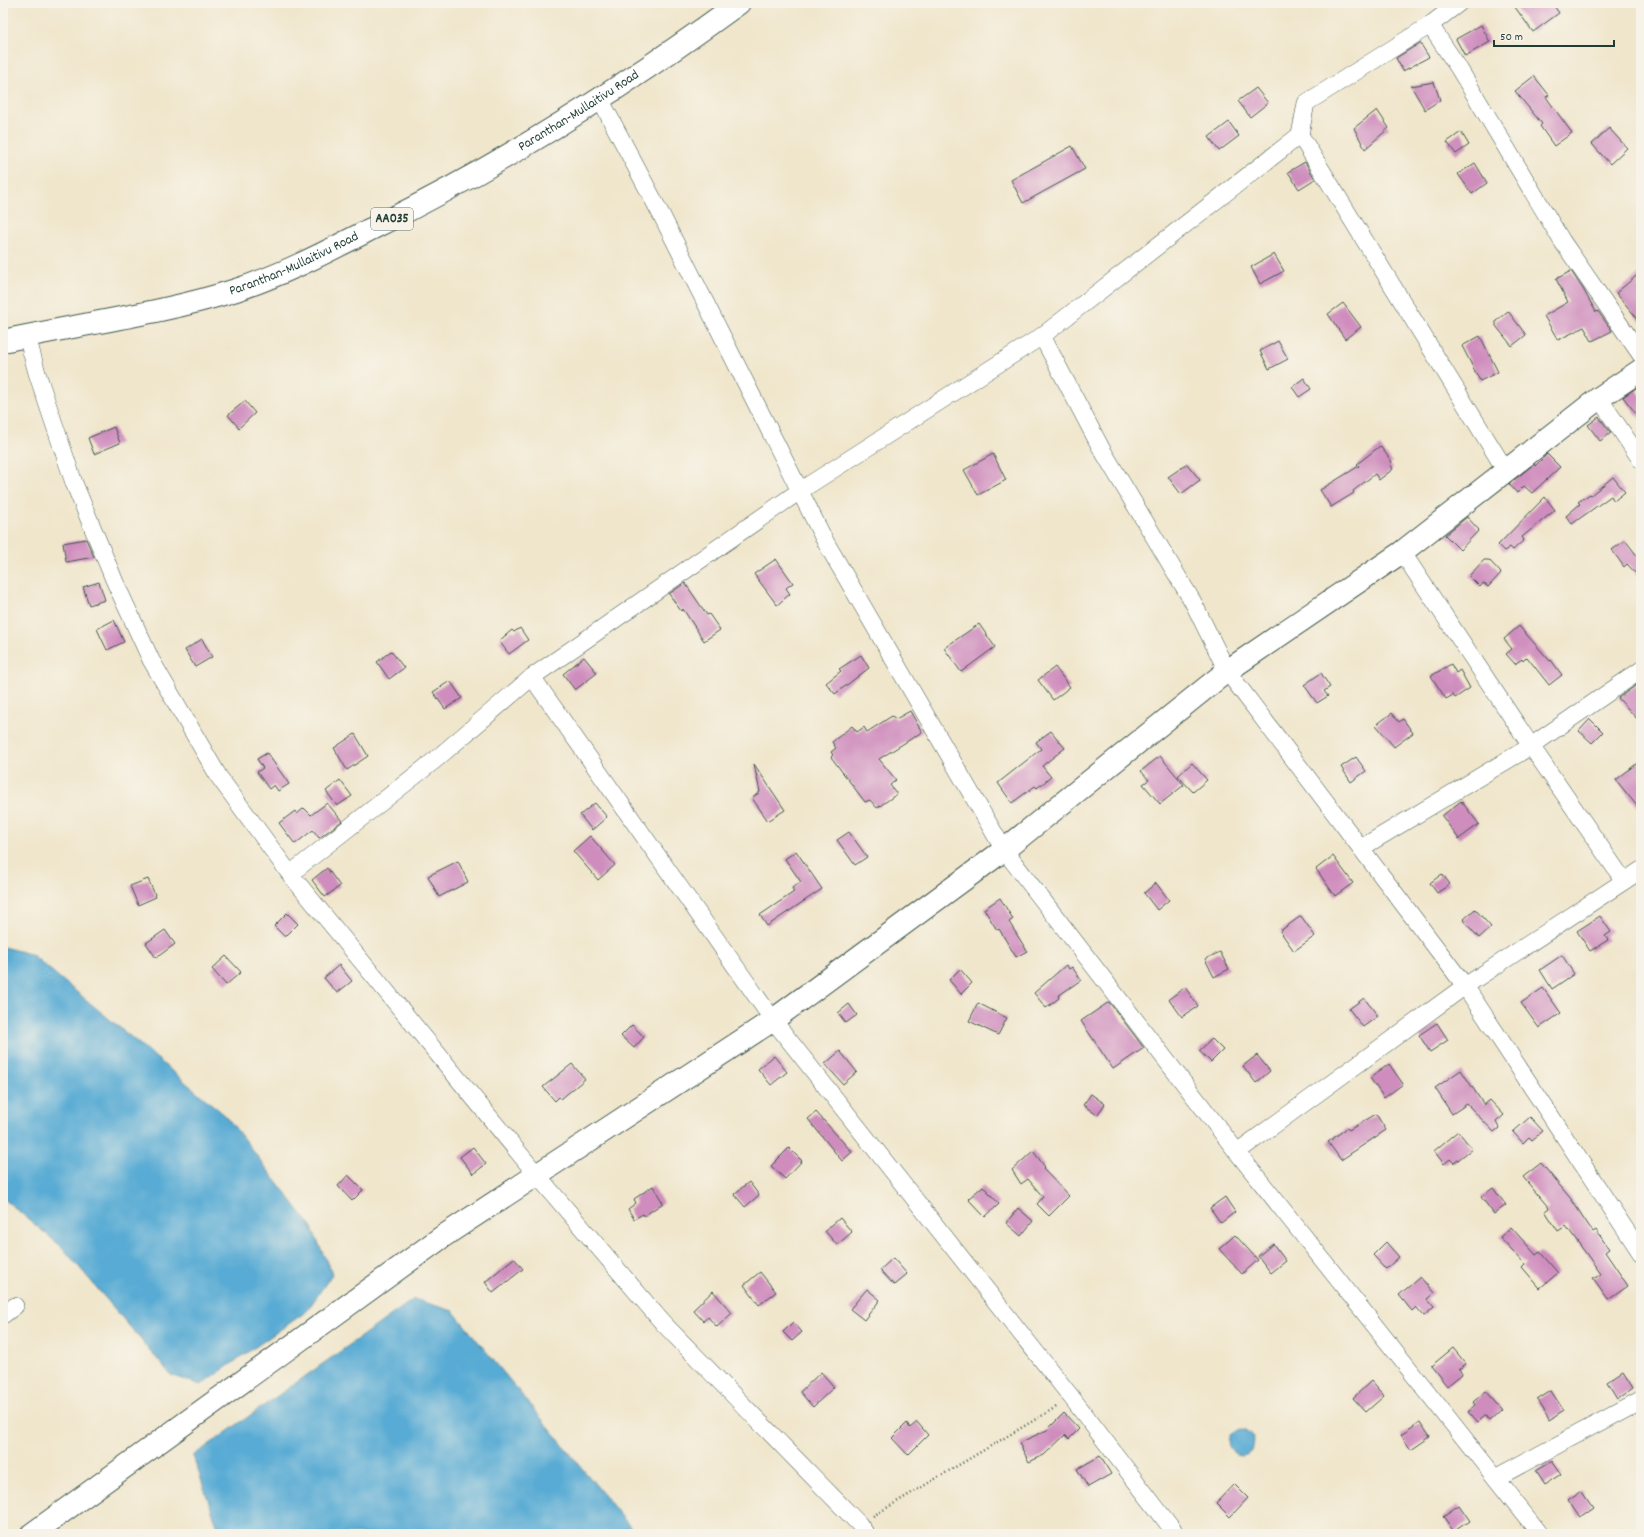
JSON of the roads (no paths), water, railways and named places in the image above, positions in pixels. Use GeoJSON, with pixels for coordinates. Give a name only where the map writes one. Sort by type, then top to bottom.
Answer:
{"type":"FeatureCollection","features":[{"type":"Feature","properties":{"kind":"main road","name":"Paranthan-Mullaitivu Road"},"geometry":{"type":"LineString","coordinates":[[3,341],[170,307],[236,290],[300,265],[425,203],[600,99],[739,3]]}},
{"type":"Feature","properties":{"kind":"main road"},"geometry":{"type":"LineString","coordinates":[[32,1534],[442,1237],[773,1020],[1004,850],[1227,671],[1402,552],[1599,398],[1641,370]]}},
{"type":"Feature","properties":{"kind":"street"},"geometry":{"type":"LineString","coordinates":[[290,874],[435,760],[532,677],[800,490],[1042,336],[1300,135],[1306,103],[1430,25],[1459,3]]}},
{"type":"Feature","properties":{"kind":"street"},"geometry":{"type":"LineString","coordinates":[[1430,25],[1458,67],[1562,241],[1641,354]]}},
{"type":"Feature","properties":{"kind":"street"},"geometry":{"type":"LineString","coordinates":[[600,99],[663,218],[825,541],[1004,850],[1237,1152],[1540,1534]]}},
{"type":"Feature","properties":{"kind":"street"},"geometry":{"type":"LineString","coordinates":[[1300,135],[1506,471]]}},
{"type":"Feature","properties":{"kind":"street"},"geometry":{"type":"LineString","coordinates":[[26,336],[74,483],[115,582],[151,660],[219,777],[290,874],[537,1175],[663,1323],[862,1529]]}},
{"type":"Feature","properties":{"kind":"street"},"geometry":{"type":"LineString","coordinates":[[1042,336],[1101,448],[1193,602],[1227,671],[1465,986],[1641,1253]]}},
{"type":"Feature","properties":{"kind":"street"},"geometry":{"type":"LineString","coordinates":[[1599,398],[1641,460]]}},
{"type":"Feature","properties":{"kind":"street"},"geometry":{"type":"LineString","coordinates":[[1402,552],[1531,746],[1624,881]]}},
{"type":"Feature","properties":{"kind":"street"},"geometry":{"type":"LineString","coordinates":[[1361,848],[1531,746],[1641,670]]}},
{"type":"Feature","properties":{"kind":"street"},"geometry":{"type":"LineString","coordinates":[[532,677],[773,1020],[1072,1398],[1176,1534]]}},
{"type":"Feature","properties":{"kind":"street"},"geometry":{"type":"LineString","coordinates":[[1237,1152],[1465,986],[1641,870]]}},
{"type":"Feature","properties":{"kind":"street"},"geometry":{"type":"LineString","coordinates":[[1496,1478],[1641,1400]]}},
{"type":"Feature","properties":{"kind":"water"},"geometry":{"type":"Polygon","coordinates":[[[3,947],[31,954],[226,1116],[311,1226],[332,1274],[307,1311],[201,1385],[171,1375],[62,1247],[3,1198],[3,947]]]}},
{"type":"Feature","properties":{"kind":"water"},"geometry":{"type":"Polygon","coordinates":[[[414,1299],[453,1311],[636,1534],[220,1534],[193,1456],[414,1299]]]}},
{"type":"Feature","properties":{"kind":"water"},"geometry":{"type":"Polygon","coordinates":[[[1241,1429],[1250,1433],[1254,1442],[1250,1451],[1241,1455],[1232,1451],[1228,1442],[1232,1433],[1241,1429]]]}}]}
